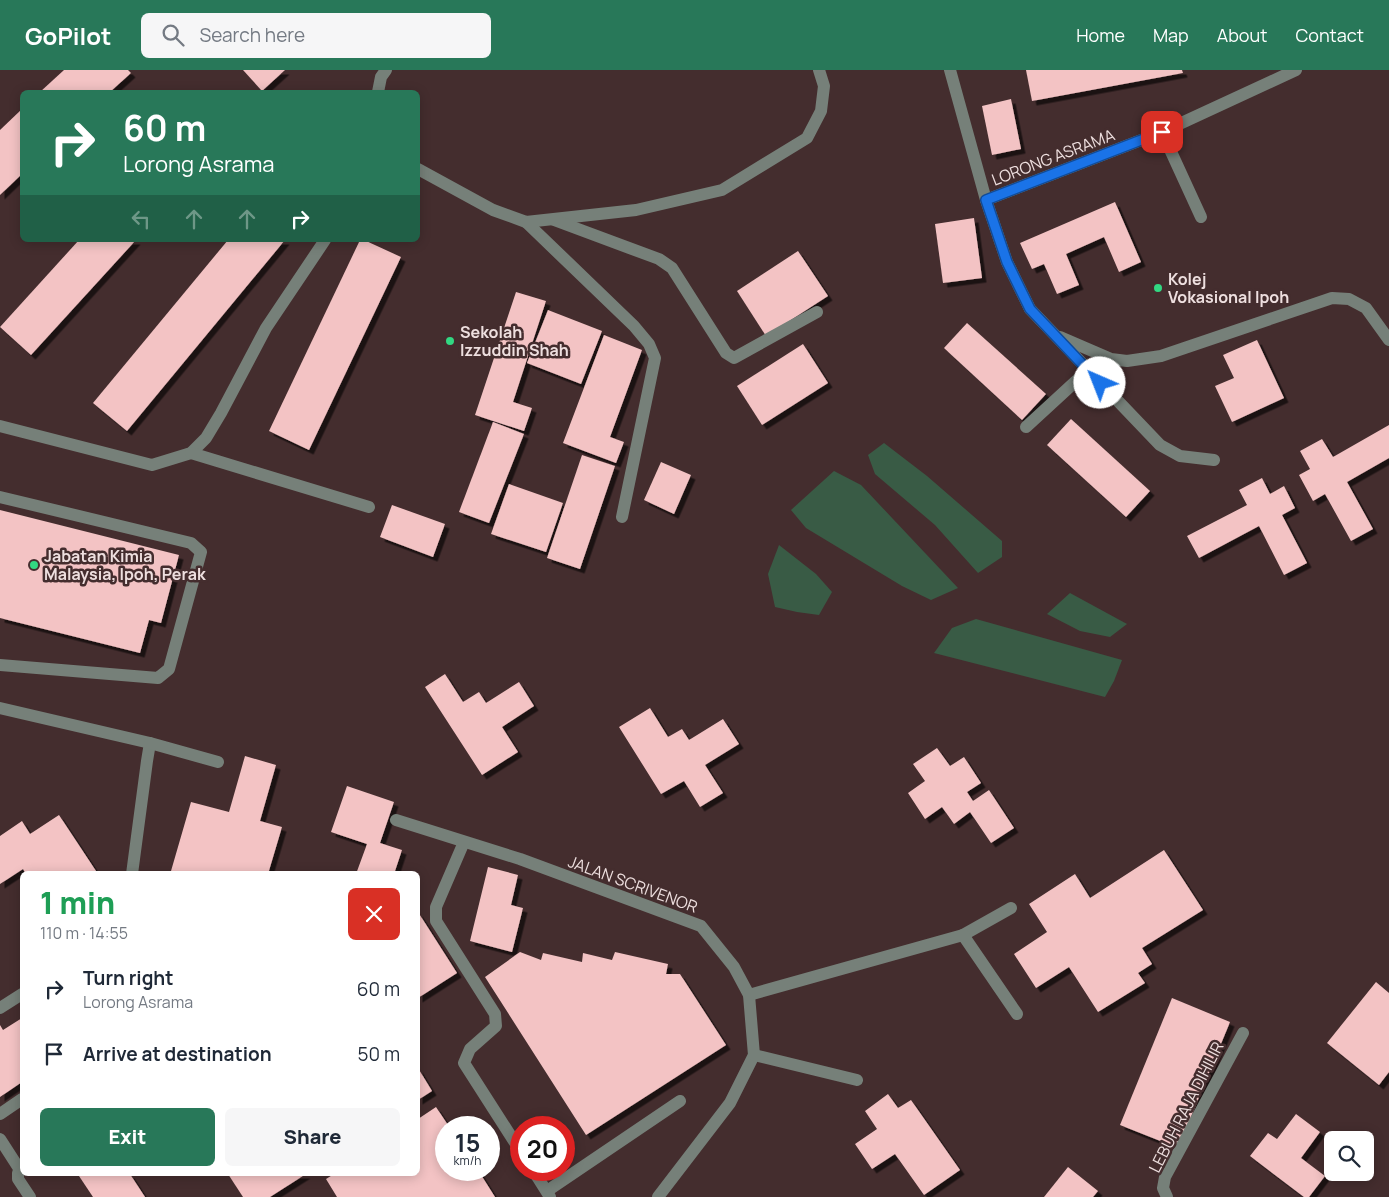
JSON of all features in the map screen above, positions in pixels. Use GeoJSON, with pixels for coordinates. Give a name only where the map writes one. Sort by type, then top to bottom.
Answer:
{"type":"FeatureCollection","features":[{"type":"Feature","properties":{"kind":"street"},"geometry":{"type":"LineString","coordinates":[[378,90],[381,77],[386,70]]}},
{"type":"Feature","properties":{"kind":"street"},"geometry":{"type":"LineString","coordinates":[[526,222],[636,210],[722,190],[807,138],[820,111],[824,86],[819,70]]}},
{"type":"Feature","properties":{"kind":"street"},"geometry":{"type":"LineString","coordinates":[[950,70],[986,200],[1007,262],[1030,309],[1160,445],[1180,456],[1214,460]]}},
{"type":"Feature","properties":{"kind":"street","name":"LORONG ASRAMA"},"geometry":{"type":"LineString","coordinates":[[986,200],[1162,132],[1296,70]]}},
{"type":"Feature","properties":{"kind":"street"},"geometry":{"type":"LineString","coordinates":[[1162,132],[1201,217]]}},
{"type":"Feature","properties":{"kind":"street"},"geometry":{"type":"LineString","coordinates":[[420,170],[493,210],[526,222],[634,326],[649,344],[655,358],[622,517]]}},
{"type":"Feature","properties":{"kind":"street"},"geometry":{"type":"LineString","coordinates":[[552,219],[659,259],[672,268],[726,352],[734,358],[817,312]]}},
{"type":"Feature","properties":{"kind":"street"},"geometry":{"type":"LineString","coordinates":[[0,426],[152,465],[191,453],[206,438],[221,414],[266,328],[323,242]]}},
{"type":"Feature","properties":{"kind":"street"},"geometry":{"type":"LineString","coordinates":[[1053,334],[1111,359],[1127,361],[1161,356],[1332,298],[1349,299],[1366,308],[1389,340]]}},
{"type":"Feature","properties":{"kind":"street"},"geometry":{"type":"LineString","coordinates":[[1026,427],[1088,370]]}},
{"type":"Feature","properties":{"kind":"street"},"geometry":{"type":"LineString","coordinates":[[191,453],[369,507]]}},
{"type":"Feature","properties":{"kind":"street"},"geometry":{"type":"LineString","coordinates":[[0,497],[191,543],[201,552],[169,669],[158,678],[0,665]]}},
{"type":"Feature","properties":{"kind":"street"},"geometry":{"type":"LineString","coordinates":[[0,708],[150,743],[218,762]]}},
{"type":"Feature","properties":{"kind":"street"},"geometry":{"type":"LineString","coordinates":[[132,871],[150,743]]}},
{"type":"Feature","properties":{"kind":"street","name":"JALAN SCRIVENOR"},"geometry":{"type":"LineString","coordinates":[[396,820],[520,860],[701,926],[734,967],[749,994],[754,1055]]}},
{"type":"Feature","properties":{"kind":"street"},"geometry":{"type":"LineString","coordinates":[[464,842],[436,907],[436,921],[495,1014],[496,1026],[470,1049],[464,1063],[510,1135]]}},
{"type":"Feature","properties":{"kind":"street"},"geometry":{"type":"LineString","coordinates":[[749,994],[963,935],[1011,908]]}},
{"type":"Feature","properties":{"kind":"street"},"geometry":{"type":"LineString","coordinates":[[963,935],[1017,1014]]}},
{"type":"Feature","properties":{"kind":"street"},"geometry":{"type":"LineString","coordinates":[[0,1008],[20,995]]}},
{"type":"Feature","properties":{"kind":"street","name":"LEBUH RAJA DIHILIR"},"geometry":{"type":"LineString","coordinates":[[1167,1197],[1163,1188],[1165,1177],[1243,1033]]}},
{"type":"Feature","properties":{"kind":"street"},"geometry":{"type":"LineString","coordinates":[[658,1197],[730,1103],[754,1055],[857,1080]]}},
{"type":"Feature","properties":{"kind":"street"},"geometry":{"type":"LineString","coordinates":[[0,1114],[20,1101]]}},
{"type":"Feature","properties":{"kind":"street"},"geometry":{"type":"LineString","coordinates":[[540,1181],[548,1194],[680,1101]]}},
{"type":"Feature","properties":{"kind":"street"},"geometry":{"type":"LineString","coordinates":[[0,1139],[20,1169]]}},
{"type":"Feature","properties":{"kind":"street"},"geometry":{"type":"LineString","coordinates":[[20,1171],[18,1179],[30,1197]]}},
{"type":"Feature","properties":{"kind":"shaded area"},"geometry":{"type":"Polygon","coordinates":[[[884,443],[927,476],[1002,541],[1002,557],[978,573],[935,525],[875,474],[868,455],[884,443]]]}},
{"type":"Feature","properties":{"kind":"shaded area"},"geometry":{"type":"Polygon","coordinates":[[[834,471],[861,485],[958,588],[931,600],[902,586],[806,528],[791,510],[834,471]]]}},
{"type":"Feature","properties":{"kind":"shaded area"},"geometry":{"type":"Polygon","coordinates":[[[779,545],[816,574],[832,592],[819,615],[775,607],[768,574],[779,545]]]}},
{"type":"Feature","properties":{"kind":"shaded area"},"geometry":{"type":"Polygon","coordinates":[[[1070,593],[1127,624],[1110,637],[1080,631],[1047,614],[1070,593]]]}},
{"type":"Feature","properties":{"kind":"shaded area"},"geometry":{"type":"Polygon","coordinates":[[[976,619],[1122,660],[1105,697],[934,653],[952,628],[976,619]]]}},
{"type":"Feature","properties":{"kind":"building"},"geometry":{"type":"Polygon","coordinates":[[[64,70],[128,70],[131,73],[112,90],[42,90],[64,70]]]}},
{"type":"Feature","properties":{"kind":"building"},"geometry":{"type":"Polygon","coordinates":[[[243,70],[285,70],[263,90],[243,70]]]}},
{"type":"Feature","properties":{"kind":"building"},"geometry":{"type":"Polygon","coordinates":[[[1026,70],[1182,70],[1183,73],[1032,101],[1026,70]]]}},
{"type":"Feature","properties":{"kind":"building"},"geometry":{"type":"Polygon","coordinates":[[[1011,99],[1021,149],[992,155],[982,106],[1011,99]]]}},
{"type":"Feature","properties":{"kind":"building"},"geometry":{"type":"Polygon","coordinates":[[[20,111],[20,176],[0,195],[0,130],[20,111]]]}},
{"type":"Feature","properties":{"kind":"building"},"geometry":{"type":"Polygon","coordinates":[[[1115,202],[1141,262],[1119,272],[1104,237],[1066,254],[1079,285],[1057,294],[1044,264],[1032,269],[1020,243],[1115,202]]]}},
{"type":"Feature","properties":{"kind":"building"},"geometry":{"type":"Polygon","coordinates":[[[974,218],[982,278],[943,283],[935,224],[974,218]]]}},
{"type":"Feature","properties":{"kind":"building"},"geometry":{"type":"Polygon","coordinates":[[[77,242],[134,242],[31,355],[0,327],[77,242]]]}},
{"type":"Feature","properties":{"kind":"building"},"geometry":{"type":"Polygon","coordinates":[[[226,242],[283,242],[127,431],[93,403],[226,242]]]}},
{"type":"Feature","properties":{"kind":"building"},"geometry":{"type":"Polygon","coordinates":[[[359,242],[368,242],[401,257],[309,450],[269,431],[359,242]]]}},
{"type":"Feature","properties":{"kind":"building"},"geometry":{"type":"Polygon","coordinates":[[[798,251],[828,296],[766,336],[737,291],[798,251]]]}},
{"type":"Feature","properties":{"kind":"building"},"geometry":{"type":"Polygon","coordinates":[[[516,292],[546,301],[513,402],[532,408],[524,431],[475,415],[516,292]]]}},
{"type":"Feature","properties":{"kind":"building"},"geometry":{"type":"Polygon","coordinates":[[[548,310],[602,331],[581,384],[527,363],[548,310]]]}},
{"type":"Feature","properties":{"kind":"building"},"geometry":{"type":"Polygon","coordinates":[[[967,323],[1046,394],[1022,420],[944,348],[967,323]]]}},
{"type":"Feature","properties":{"kind":"building"},"geometry":{"type":"Polygon","coordinates":[[[604,335],[642,350],[610,437],[624,442],[616,463],[563,443],[604,335]]]}},
{"type":"Feature","properties":{"kind":"building"},"geometry":{"type":"Polygon","coordinates":[[[1257,340],[1284,398],[1232,422],[1215,386],[1234,378],[1223,355],[1257,340]]]}},
{"type":"Feature","properties":{"kind":"building"},"geometry":{"type":"Polygon","coordinates":[[[803,344],[828,383],[762,425],[737,386],[803,344]]]}},
{"type":"Feature","properties":{"kind":"building"},"geometry":{"type":"Polygon","coordinates":[[[1071,419],[1150,491],[1126,517],[1047,445],[1071,419]]]}},
{"type":"Feature","properties":{"kind":"building"},"geometry":{"type":"Polygon","coordinates":[[[493,422],[524,434],[489,523],[459,512],[493,422]]]}},
{"type":"Feature","properties":{"kind":"building"},"geometry":{"type":"Polygon","coordinates":[[[1389,425],[1389,458],[1347,482],[1373,529],[1351,541],[1325,494],[1313,501],[1299,475],[1310,469],[1300,451],[1322,439],[1333,457],[1389,425]]]}},
{"type":"Feature","properties":{"kind":"building"},"geometry":{"type":"Polygon","coordinates":[[[582,455],[615,466],[580,569],[547,558],[582,455]]]}},
{"type":"Feature","properties":{"kind":"building"},"geometry":{"type":"Polygon","coordinates":[[[661,462],[691,475],[674,514],[644,500],[661,462]]]}},
{"type":"Feature","properties":{"kind":"building"},"geometry":{"type":"Polygon","coordinates":[[[1262,478],[1270,494],[1284,486],[1295,508],[1282,515],[1307,563],[1284,575],[1259,526],[1199,558],[1187,536],[1247,505],[1239,490],[1262,478]]]}},
{"type":"Feature","properties":{"kind":"building"},"geometry":{"type":"Polygon","coordinates":[[[509,484],[563,503],[546,552],[491,534],[509,484]]]}},
{"type":"Feature","properties":{"kind":"building"},"geometry":{"type":"Polygon","coordinates":[[[392,505],[445,524],[433,557],[380,537],[392,505]]]}},
{"type":"Feature","properties":{"kind":"building"},"geometry":{"type":"Polygon","coordinates":[[[0,510],[179,555],[161,623],[149,620],[140,653],[0,618],[0,510]]]}},
{"type":"Feature","properties":{"kind":"building"},"geometry":{"type":"Polygon","coordinates":[[[445,674],[463,702],[479,692],[486,703],[519,682],[534,706],[502,727],[518,752],[482,775],[425,687],[445,674]]]}},
{"type":"Feature","properties":{"kind":"building"},"geometry":{"type":"Polygon","coordinates":[[[650,708],[668,737],[682,729],[689,740],[723,719],[739,744],[705,765],[723,793],[700,807],[684,781],[661,794],[619,727],[650,708]]]}},
{"type":"Feature","properties":{"kind":"building"},"geometry":{"type":"Polygon","coordinates":[[[937,748],[950,766],[964,757],[981,783],[967,792],[973,801],[989,790],[1014,828],[991,843],[970,812],[954,824],[942,807],[925,819],[908,793],[925,781],[913,764],[937,748]]]}},
{"type":"Feature","properties":{"kind":"building"},"geometry":{"type":"Polygon","coordinates":[[[245,756],[276,765],[260,821],[282,827],[269,871],[171,871],[191,802],[229,812],[245,756]]]}},
{"type":"Feature","properties":{"kind":"building"},"geometry":{"type":"Polygon","coordinates":[[[347,786],[394,802],[380,843],[402,850],[395,871],[357,871],[367,844],[331,832],[347,786]]]}},
{"type":"Feature","properties":{"kind":"building"},"geometry":{"type":"Polygon","coordinates":[[[59,815],[96,871],[24,871],[23,869],[0,884],[0,836],[22,821],[30,834],[59,815]]]}},
{"type":"Feature","properties":{"kind":"building"},"geometry":{"type":"Polygon","coordinates":[[[1164,850],[1203,910],[1142,948],[1152,964],[1138,973],[1145,983],[1098,1012],[1069,967],[1036,988],[1014,954],[1047,932],[1029,904],[1075,874],[1090,898],[1164,850]]]}},
{"type":"Feature","properties":{"kind":"building"},"geometry":{"type":"Polygon","coordinates":[[[488,867],[518,875],[511,905],[523,908],[512,952],[470,941],[488,867]]]}},
{"type":"Feature","properties":{"kind":"building"},"geometry":{"type":"Polygon","coordinates":[[[420,915],[457,973],[420,997],[420,915]]]}},
{"type":"Feature","properties":{"kind":"building"},"geometry":{"type":"Polygon","coordinates":[[[520,952],[541,960],[543,953],[582,962],[583,953],[612,960],[615,952],[668,964],[666,974],[680,974],[726,1045],[586,1135],[485,977],[520,952]]]}},
{"type":"Feature","properties":{"kind":"building"},"geometry":{"type":"Polygon","coordinates":[[[1376,982],[1389,993],[1389,1072],[1379,1085],[1327,1043],[1376,982]]]}},
{"type":"Feature","properties":{"kind":"building"},"geometry":{"type":"Polygon","coordinates":[[[1172,998],[1230,1022],[1178,1148],[1120,1125],[1172,998]]]}},
{"type":"Feature","properties":{"kind":"building"},"geometry":{"type":"Polygon","coordinates":[[[20,1019],[20,1083],[0,1097],[0,1025],[3,1030],[20,1019]]]}},
{"type":"Feature","properties":{"kind":"building"},"geometry":{"type":"Polygon","coordinates":[[[420,1071],[432,1091],[420,1099],[420,1071]]]}},
{"type":"Feature","properties":{"kind":"building"},"geometry":{"type":"Polygon","coordinates":[[[888,1094],[898,1108],[911,1100],[960,1170],[924,1195],[895,1154],[872,1169],[855,1144],[877,1129],[865,1111],[888,1094]]]}},
{"type":"Feature","properties":{"kind":"building"},"geometry":{"type":"Polygon","coordinates":[[[436,1107],[442,1116],[435,1116],[435,1181],[485,1181],[495,1197],[337,1197],[326,1179],[331,1176],[420,1176],[420,1118],[436,1107]]]}},
{"type":"Feature","properties":{"kind":"building"},"geometry":{"type":"Polygon","coordinates":[[[1296,1114],[1320,1132],[1301,1158],[1324,1175],[1309,1197],[1304,1197],[1250,1156],[1268,1133],[1277,1139],[1296,1114]]]}},
{"type":"Feature","properties":{"kind":"building"},"geometry":{"type":"Polygon","coordinates":[[[1068,1167],[1098,1191],[1093,1197],[1044,1197],[1068,1167]]]}},
{"type":"Feature","properties":{"kind":"building"},"geometry":{"type":"Polygon","coordinates":[[[79,1176],[131,1176],[145,1197],[93,1197],[79,1176]]]}},
{"type":"Feature","properties":{"kind":"building"},"geometry":{"type":"Polygon","coordinates":[[[229,1176],[303,1176],[270,1197],[243,1197],[229,1176]]]}},
{"type":"Feature","properties":{"kind":"place","name":"Kolej Vokasional Ipoh"},"geometry":{"type":"Point","coordinates":[1158,288]}},
{"type":"Feature","properties":{"kind":"place","name":"Sekolah Izzuddin Shah"},"geometry":{"type":"Point","coordinates":[450,341]}},
{"type":"Feature","properties":{"kind":"place","name":"Jabatan Kimia Malaysia, Ipoh, Perak"},"geometry":{"type":"Point","coordinates":[34,565]}},
{"type":"Feature","properties":{"kind":"route"},"geometry":{"type":"LineString","coordinates":[[1100,383],[1030,309],[1007,262],[986,200],[1162,132]]}}]}
